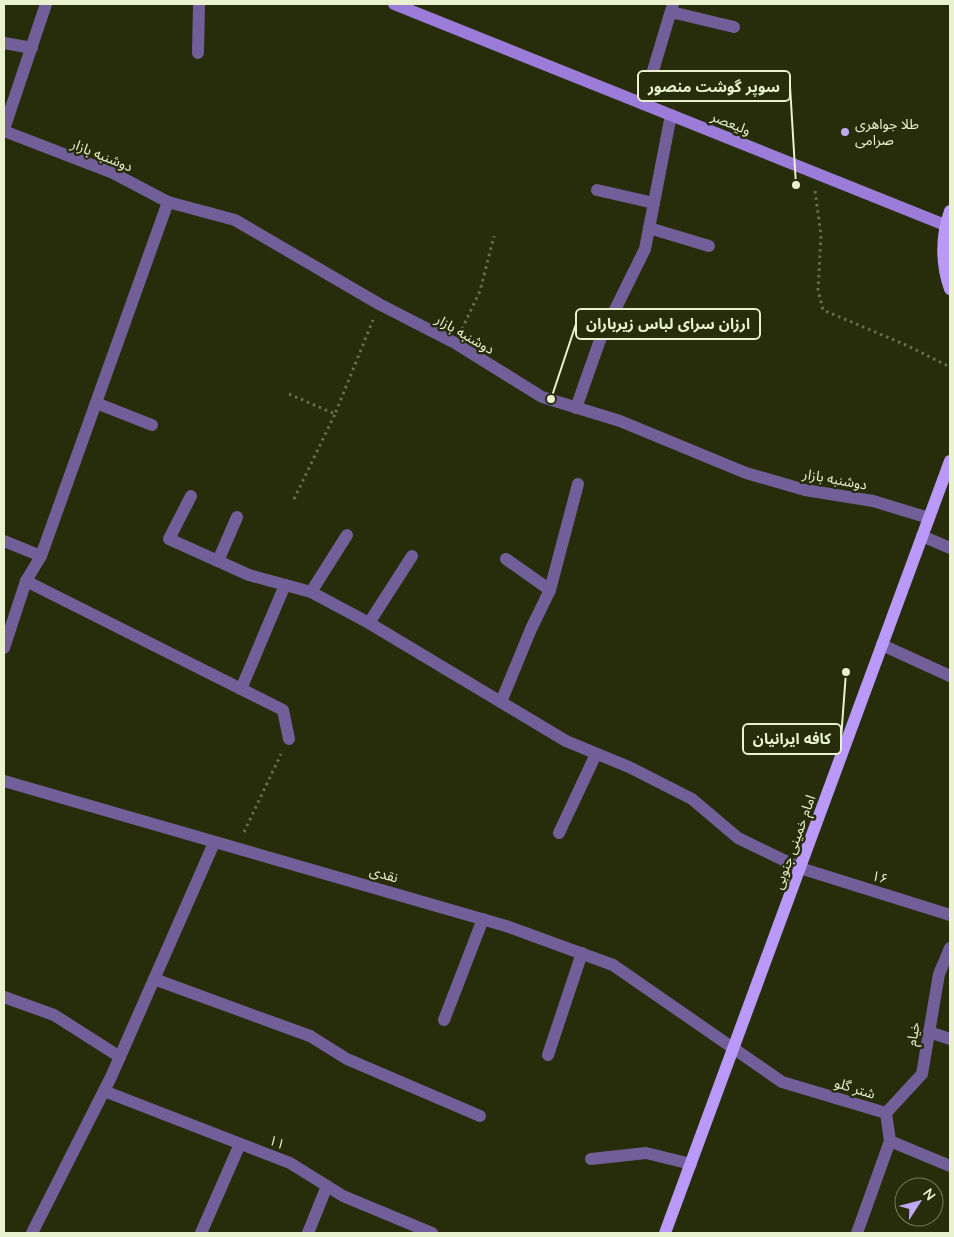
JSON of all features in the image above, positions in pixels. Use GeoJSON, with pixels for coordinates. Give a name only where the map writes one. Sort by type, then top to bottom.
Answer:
{"type":"FeatureCollection","features":[{"type":"Feature","properties":{"kind":"main road","name":"ولیعصر"},"geometry":{"type":"LineString","coordinates":[[394,4],[945,225]]}},
{"type":"Feature","properties":{"kind":"main road"},"geometry":{"type":"LineString","coordinates":[[950,211],[945,225],[943,256],[950,289]]}},
{"type":"Feature","properties":{"kind":"main road","name":"امام خمینی جنوبی"},"geometry":{"type":"LineString","coordinates":[[665,1233],[950,461]]}},
{"type":"Feature","properties":{"kind":"street"},"geometry":{"type":"LineString","coordinates":[[4,130],[46,4]]}},
{"type":"Feature","properties":{"kind":"street"},"geometry":{"type":"LineString","coordinates":[[198,53],[199,4]]}},
{"type":"Feature","properties":{"kind":"street"},"geometry":{"type":"LineString","coordinates":[[643,104],[672,8],[734,27]]}},
{"type":"Feature","properties":{"kind":"street"},"geometry":{"type":"LineString","coordinates":[[4,43],[32,48]]}},
{"type":"Feature","properties":{"kind":"street"},"geometry":{"type":"LineString","coordinates":[[576,408],[600,340],[645,249],[671,115]]}},
{"type":"Feature","properties":{"kind":"street","name":"دوشنبه بازار"},"geometry":{"type":"LineString","coordinates":[[4,130],[113,174],[168,202],[235,220],[379,304],[455,342],[542,397],[620,421],[746,473],[805,490],[873,501],[929,518]]}},
{"type":"Feature","properties":{"kind":"street"},"geometry":{"type":"LineString","coordinates":[[597,190],[654,203]]}},
{"type":"Feature","properties":{"kind":"street"},"geometry":{"type":"LineString","coordinates":[[4,648],[26,581],[41,556],[168,202]]}},
{"type":"Feature","properties":{"kind":"street"},"geometry":{"type":"LineString","coordinates":[[649,228],[709,246]]}},
{"type":"Feature","properties":{"kind":"street"},"geometry":{"type":"LineString","coordinates":[[96,403],[152,425]]}},
{"type":"Feature","properties":{"kind":"street"},"geometry":{"type":"LineString","coordinates":[[502,702],[531,629],[550,590],[578,484]]}},
{"type":"Feature","properties":{"kind":"street","name":"۱۶"},"geometry":{"type":"LineString","coordinates":[[192,496],[169,539],[249,575],[311,592],[369,623],[566,740],[692,799],[738,838],[800,868],[950,915]]}},
{"type":"Feature","properties":{"kind":"street"},"geometry":{"type":"LineString","coordinates":[[218,561],[237,517]]}},
{"type":"Feature","properties":{"kind":"street"},"geometry":{"type":"LineString","coordinates":[[311,592],[347,535]]}},
{"type":"Feature","properties":{"kind":"street"},"geometry":{"type":"LineString","coordinates":[[922,536],[950,548]]}},
{"type":"Feature","properties":{"kind":"street"},"geometry":{"type":"LineString","coordinates":[[4,541],[41,556]]}},
{"type":"Feature","properties":{"kind":"street"},"geometry":{"type":"LineString","coordinates":[[369,623],[412,556]]}},
{"type":"Feature","properties":{"kind":"street"},"geometry":{"type":"LineString","coordinates":[[506,559],[550,590]]}},
{"type":"Feature","properties":{"kind":"street"},"geometry":{"type":"LineString","coordinates":[[26,581],[283,710],[289,739]]}},
{"type":"Feature","properties":{"kind":"street"},"geometry":{"type":"LineString","coordinates":[[241,689],[285,585]]}},
{"type":"Feature","properties":{"kind":"street"},"geometry":{"type":"LineString","coordinates":[[882,645],[950,676]]}},
{"type":"Feature","properties":{"kind":"street"},"geometry":{"type":"LineString","coordinates":[[559,833],[596,754]]}},
{"type":"Feature","properties":{"kind":"street","name":"نقدی"},"geometry":{"type":"LineString","coordinates":[[4,781],[483,919],[613,964],[734,1048]]}},
{"type":"Feature","properties":{"kind":"street"},"geometry":{"type":"LineString","coordinates":[[32,1233],[120,1057],[214,842]]}},
{"type":"Feature","properties":{"kind":"street"},"geometry":{"type":"LineString","coordinates":[[444,1020],[483,919]]}},
{"type":"Feature","properties":{"kind":"street","name":"خیام"},"geometry":{"type":"LineString","coordinates":[[886,1113],[922,1074],[939,974],[950,948]]}},
{"type":"Feature","properties":{"kind":"street"},"geometry":{"type":"LineString","coordinates":[[548,1055],[582,953]]}},
{"type":"Feature","properties":{"kind":"street"},"geometry":{"type":"LineString","coordinates":[[154,979],[310,1036],[347,1059],[480,1116]]}},
{"type":"Feature","properties":{"kind":"street"},"geometry":{"type":"LineString","coordinates":[[4,997],[54,1015],[120,1057]]}},
{"type":"Feature","properties":{"kind":"street"},"geometry":{"type":"LineString","coordinates":[[929,1032],[950,1039]]}},
{"type":"Feature","properties":{"kind":"street","name":"شتر گلو"},"geometry":{"type":"LineString","coordinates":[[734,1048],[782,1082],[886,1113],[890,1141]]}},
{"type":"Feature","properties":{"kind":"street","name":"۱۱"},"geometry":{"type":"LineString","coordinates":[[104,1091],[290,1163],[343,1196],[432,1233]]}},
{"type":"Feature","properties":{"kind":"street"},"geometry":{"type":"LineString","coordinates":[[857,1233],[890,1141],[950,1166]]}},
{"type":"Feature","properties":{"kind":"street"},"geometry":{"type":"LineString","coordinates":[[201,1233],[240,1144]]}},
{"type":"Feature","properties":{"kind":"street"},"geometry":{"type":"LineString","coordinates":[[591,1160],[646,1153],[691,1164]]}},
{"type":"Feature","properties":{"kind":"street"},"geometry":{"type":"LineString","coordinates":[[308,1233],[327,1186]]}},
{"type":"Feature","properties":{"kind":"path"},"geometry":{"type":"LineString","coordinates":[[813,172],[821,235],[818,290],[822,310],[906,345],[950,367]]}},
{"type":"Feature","properties":{"kind":"path"},"geometry":{"type":"LineString","coordinates":[[455,342],[480,291],[494,236]]}},
{"type":"Feature","properties":{"kind":"path"},"geometry":{"type":"LineString","coordinates":[[294,499],[314,461],[335,414],[379,304]]}},
{"type":"Feature","properties":{"kind":"path"},"geometry":{"type":"LineString","coordinates":[[290,394],[335,414]]}},
{"type":"Feature","properties":{"kind":"path"},"geometry":{"type":"LineString","coordinates":[[236,848],[289,739]]}},
{"type":"Feature","properties":{"kind":"place","name":"طلا جواهری صرامی"},"geometry":{"type":"Point","coordinates":[845,132]}},
{"type":"Feature","properties":{"kind":"place","name":"سوپر گوشت منصور"},"geometry":{"type":"Point","coordinates":[796,185]}},
{"type":"Feature","properties":{"kind":"place","name":"ارزان سرای لباس زیرباران"},"geometry":{"type":"Point","coordinates":[551,399]}},
{"type":"Feature","properties":{"kind":"place","name":"کافه ایرانیان"},"geometry":{"type":"Point","coordinates":[846,672]}}]}
